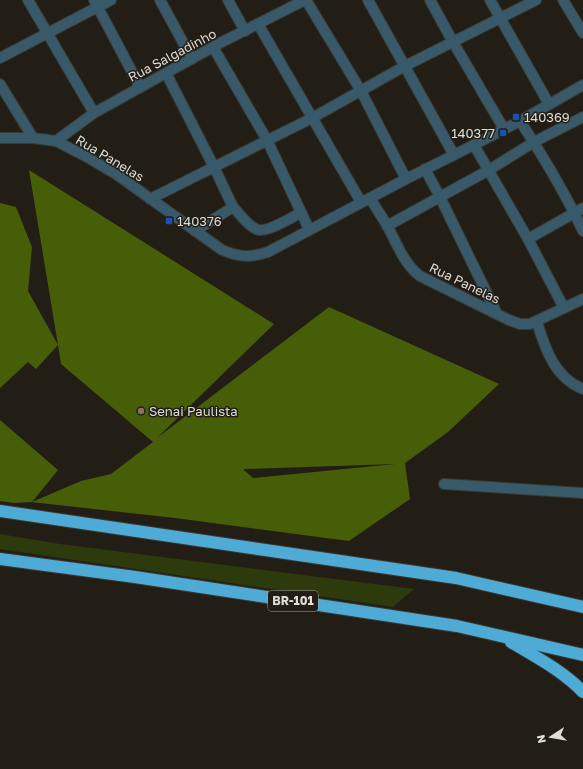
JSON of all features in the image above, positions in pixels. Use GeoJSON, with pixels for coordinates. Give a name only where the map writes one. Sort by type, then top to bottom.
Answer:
{"type":"FeatureCollection","features":[{"type":"Feature","properties":{"kind":"highway"},"geometry":{"type":"LineString","coordinates":[[0,511],[456,578],[583,607]]}},
{"type":"Feature","properties":{"kind":"highway","name":"BR-101"},"geometry":{"type":"LineString","coordinates":[[0,559],[135,577],[449,625],[583,655]]}},
{"type":"Feature","properties":{"kind":"highway"},"geometry":{"type":"LineString","coordinates":[[502,636],[554,668],[576,684],[583,692]]}},
{"type":"Feature","properties":{"kind":"street"},"geometry":{"type":"LineString","coordinates":[[28,0],[94,113]]}},
{"type":"Feature","properties":{"kind":"street"},"geometry":{"type":"LineString","coordinates":[[0,58],[48,33],[96,4],[111,0]]}},
{"type":"Feature","properties":{"kind":"street"},"geometry":{"type":"LineString","coordinates":[[160,0],[192,59]]}},
{"type":"Feature","properties":{"kind":"street"},"geometry":{"type":"LineString","coordinates":[[228,0],[245,31]]}},
{"type":"Feature","properties":{"kind":"street"},"geometry":{"type":"LineString","coordinates":[[305,0],[361,91],[406,179]]}},
{"type":"Feature","properties":{"kind":"street","name":"Rua Salgadinho"},"geometry":{"type":"LineString","coordinates":[[56,141],[94,113],[213,47],[258,24],[292,3],[305,0]]}},
{"type":"Feature","properties":{"kind":"street"},"geometry":{"type":"LineString","coordinates":[[368,0],[454,155]]}},
{"type":"Feature","properties":{"kind":"street"},"geometry":{"type":"LineString","coordinates":[[430,0],[504,128]]}},
{"type":"Feature","properties":{"kind":"street"},"geometry":{"type":"LineString","coordinates":[[490,0],[548,104]]}},
{"type":"Feature","properties":{"kind":"street","name":"Rua Panelas"},"geometry":{"type":"LineString","coordinates":[[150,199],[312,118],[405,66],[536,0]]}},
{"type":"Feature","properties":{"kind":"street"},"geometry":{"type":"LineString","coordinates":[[564,0],[583,33]]}},
{"type":"Feature","properties":{"kind":"street"},"geometry":{"type":"LineString","coordinates":[[96,4],[140,87]]}},
{"type":"Feature","properties":{"kind":"street","name":"Rua Panelas"},"geometry":{"type":"LineString","coordinates":[[258,24],[312,118],[366,200],[387,226],[408,265],[414,271],[420,276],[520,324],[537,322],[583,299]]}},
{"type":"Feature","properties":{"kind":"street"},"geometry":{"type":"LineString","coordinates":[[213,47],[267,140],[300,213],[309,229]]}},
{"type":"Feature","properties":{"kind":"street"},"geometry":{"type":"LineString","coordinates":[[166,73],[214,167],[233,208],[257,230],[268,229],[300,213]]}},
{"type":"Feature","properties":{"kind":"street"},"geometry":{"type":"LineString","coordinates":[[0,84],[33,138]]}},
{"type":"Feature","properties":{"kind":"street","name":"Rua Panelas"},"geometry":{"type":"LineString","coordinates":[[0,138],[33,138],[56,141],[116,174],[222,250],[235,256],[257,256],[268,252],[309,229],[520,121],[583,85]]}},
{"type":"Feature","properties":{"kind":"street"},"geometry":{"type":"LineString","coordinates":[[520,121],[579,210],[583,231]]}},
{"type":"Feature","properties":{"kind":"street"},"geometry":{"type":"LineString","coordinates":[[387,226],[489,170],[534,142],[582,121]]}},
{"type":"Feature","properties":{"kind":"street"},"geometry":{"type":"LineString","coordinates":[[474,145],[528,239],[564,308]]}},
{"type":"Feature","properties":{"kind":"street"},"geometry":{"type":"LineString","coordinates":[[426,169],[497,314]]}},
{"type":"Feature","properties":{"kind":"street"},"geometry":{"type":"LineString","coordinates":[[196,231],[233,208]]}},
{"type":"Feature","properties":{"kind":"street"},"geometry":{"type":"LineString","coordinates":[[528,239],[579,210]]}},
{"type":"Feature","properties":{"kind":"street"},"geometry":{"type":"LineString","coordinates":[[537,322],[546,348],[562,375],[569,382],[583,389]]}},
{"type":"Feature","properties":{"kind":"street"},"geometry":{"type":"LineString","coordinates":[[444,484],[583,493]]}},
{"type":"Feature","properties":{"kind":"green space","name":"Senai Paulista"},"geometry":{"type":"Polygon","coordinates":[[[29,170],[274,324],[157,438],[329,307],[499,384],[448,432],[405,463],[410,499],[349,541],[175,518],[31,502],[14,503],[0,501],[0,420],[58,470],[32,502],[81,481],[111,474],[153,442],[61,364],[29,170]],[[395,464],[244,469],[253,478],[395,464]]]}},
{"type":"Feature","properties":{"kind":"green space"},"geometry":{"type":"Polygon","coordinates":[[[0,203],[16,207],[32,247],[28,291],[58,345],[36,369],[28,362],[0,388],[0,203]]]}},
{"type":"Feature","properties":{"kind":"green space"},"geometry":{"type":"Polygon","coordinates":[[[0,534],[60,544],[414,589],[393,607],[0,549],[0,534]]]}},
{"type":"Feature","properties":{"kind":"place","name":"140369"},"geometry":{"type":"Point","coordinates":[516,117]}},
{"type":"Feature","properties":{"kind":"place","name":"140377"},"geometry":{"type":"Point","coordinates":[503,133]}},
{"type":"Feature","properties":{"kind":"place","name":"140376"},"geometry":{"type":"Point","coordinates":[169,221]}},
{"type":"Feature","properties":{"kind":"place","name":"Senai Paulista"},"geometry":{"type":"Point","coordinates":[141,411]}}]}
